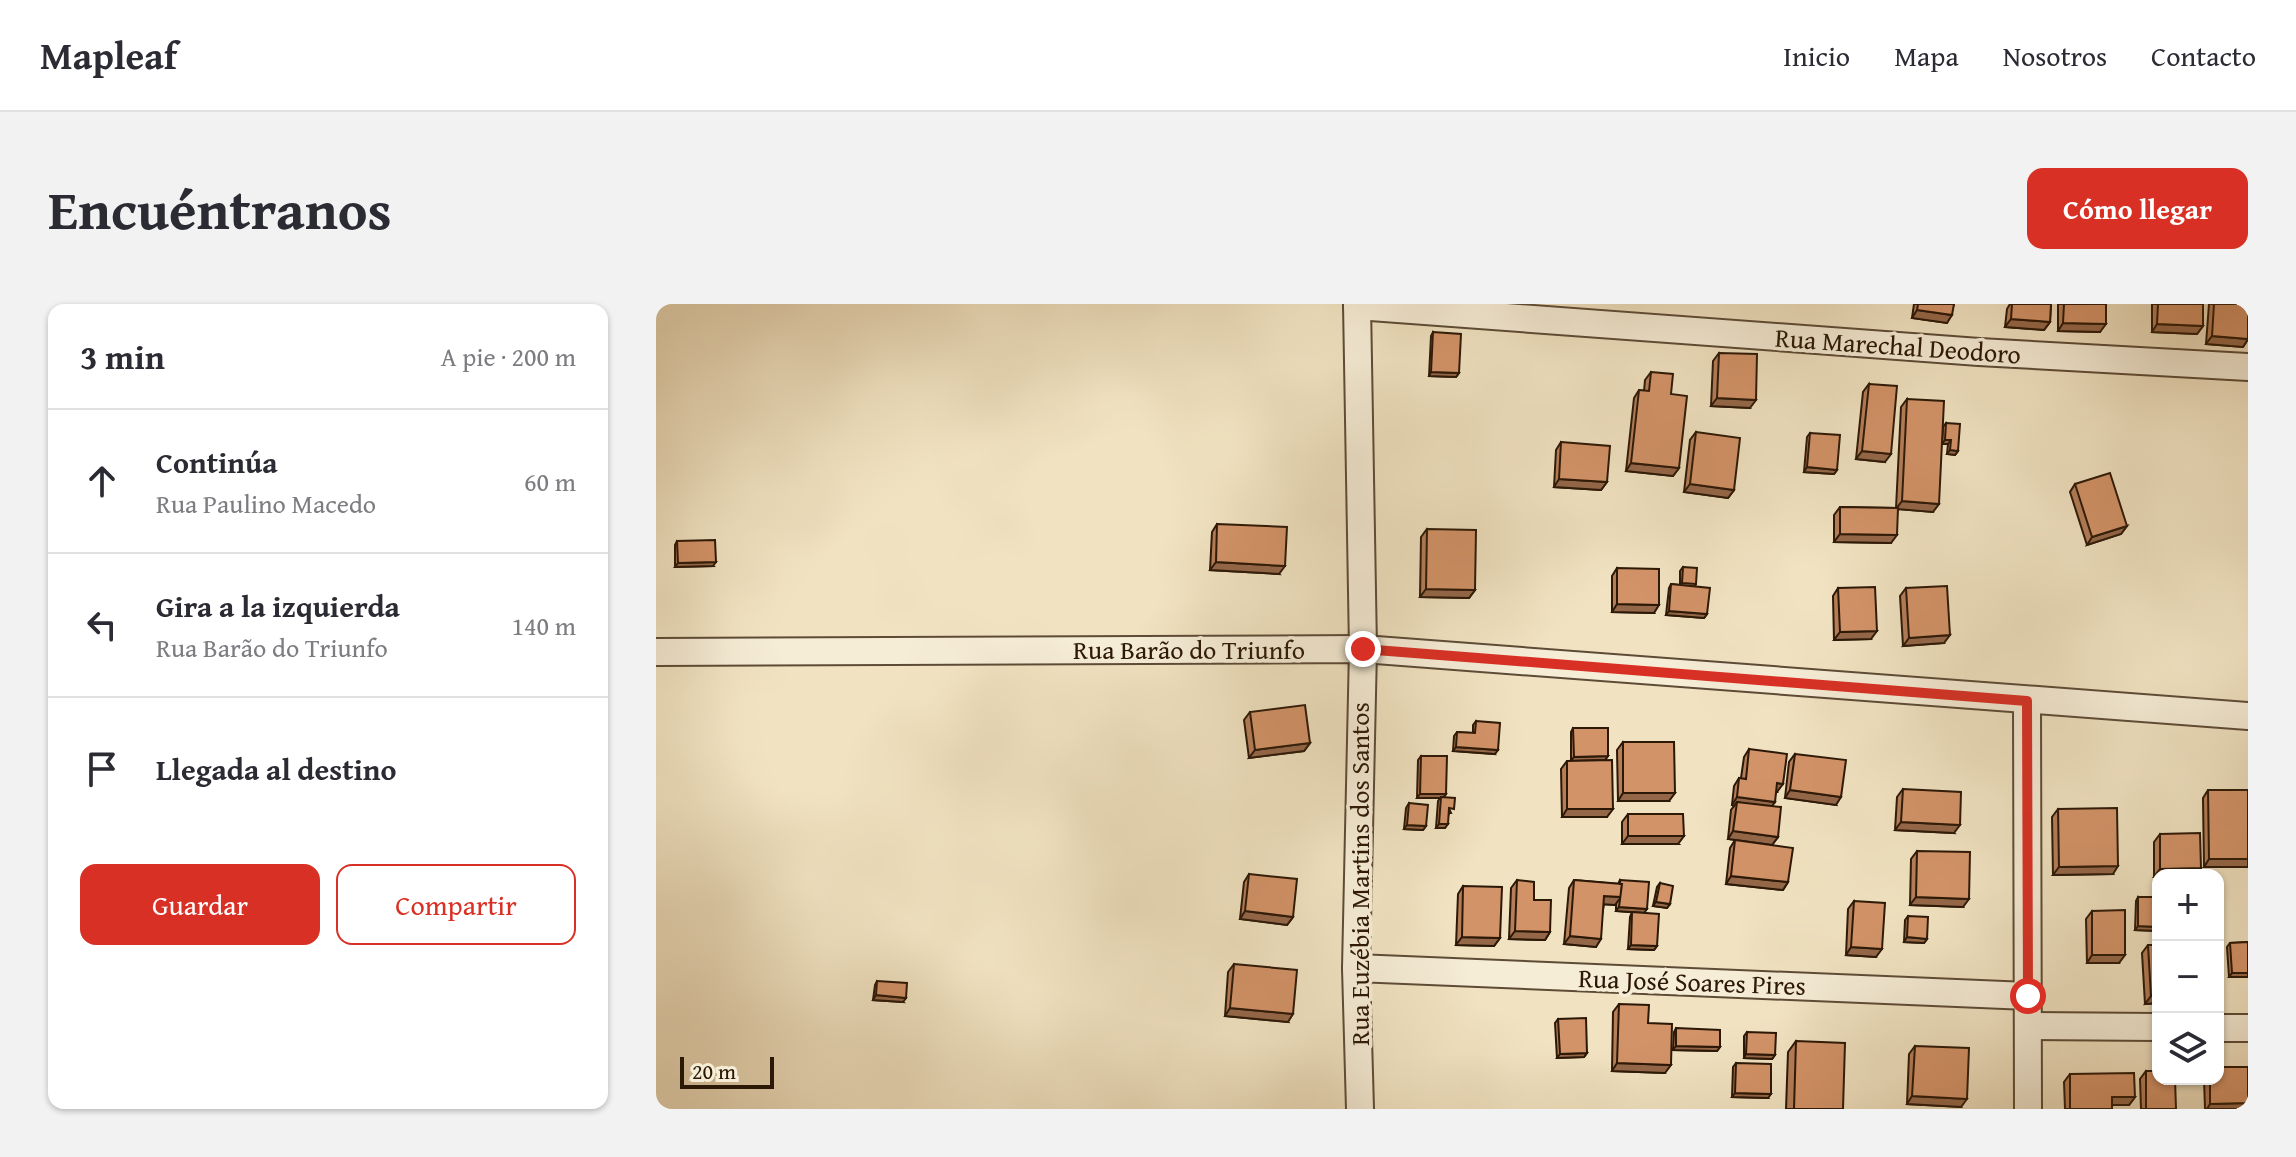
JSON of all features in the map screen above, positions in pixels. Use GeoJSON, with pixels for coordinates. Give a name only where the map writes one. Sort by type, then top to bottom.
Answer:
{"type":"FeatureCollection","features":[{"type":"Feature","properties":{"kind":"street","name":"Rua Marechal Deodoro"},"geometry":{"type":"LineString","coordinates":[[1357,305],[1963,351],[2248,367]]}},
{"type":"Feature","properties":{"kind":"street","name":"Rua Euzébia Martins dos Santos"},"geometry":{"type":"LineString","coordinates":[[1357,305],[1363,649],[1356,968],[1360,1109]]}},
{"type":"Feature","properties":{"kind":"street","name":"Rua Barão do Triunfo"},"geometry":{"type":"LineString","coordinates":[[656,652],[1363,649],[2248,716]]}},
{"type":"Feature","properties":{"kind":"street"},"geometry":{"type":"LineString","coordinates":[[2027,701],[2028,1109]]}},
{"type":"Feature","properties":{"kind":"street","name":"Rua José Soares Pires"},"geometry":{"type":"LineString","coordinates":[[1356,968],[2028,996]]}},
{"type":"Feature","properties":{"kind":"street"},"geometry":{"type":"LineString","coordinates":[[2028,1026],[2152,1027]]}},
{"type":"Feature","properties":{"kind":"street"},"geometry":{"type":"LineString","coordinates":[[2224,1028],[2248,1028]]}},
{"type":"Feature","properties":{"kind":"building"},"geometry":{"type":"Polygon","coordinates":[[[1918,304],[1954,304],[1952,315],[1917,310],[1918,304]]]}},
{"type":"Feature","properties":{"kind":"building"},"geometry":{"type":"Polygon","coordinates":[[[2012,304],[2051,304],[2050,322],[2011,319],[2012,304]]]}},
{"type":"Feature","properties":{"kind":"building"},"geometry":{"type":"Polygon","coordinates":[[[2064,304],[2106,304],[2106,324],[2063,323],[2064,304]]]}},
{"type":"Feature","properties":{"kind":"building"},"geometry":{"type":"Polygon","coordinates":[[[2158,304],[2203,304],[2203,326],[2157,324],[2158,304]]]}},
{"type":"Feature","properties":{"kind":"building"},"geometry":{"type":"Polygon","coordinates":[[[2214,304],[2248,304],[2248,339],[2212,336],[2214,304]]]}},
{"type":"Feature","properties":{"kind":"building"},"geometry":{"type":"Polygon","coordinates":[[[1433,332],[1461,334],[1459,373],[1431,372],[1433,332]]]}},
{"type":"Feature","properties":{"kind":"building"},"geometry":{"type":"Polygon","coordinates":[[[1719,353],[1757,354],[1756,400],[1717,398],[1719,353]]]}},
{"type":"Feature","properties":{"kind":"building"},"geometry":{"type":"Polygon","coordinates":[[[1651,372],[1673,374],[1671,394],[1687,396],[1679,468],[1631,463],[1639,390],[1649,391],[1651,372]]]}},
{"type":"Feature","properties":{"kind":"building"},"geometry":{"type":"Polygon","coordinates":[[[1869,384],[1897,386],[1891,454],[1862,451],[1869,384]]]}},
{"type":"Feature","properties":{"kind":"building"},"geometry":{"type":"Polygon","coordinates":[[[1907,399],[1944,401],[1939,504],[1902,501],[1907,399]]]}},
{"type":"Feature","properties":{"kind":"building"},"geometry":{"type":"Polygon","coordinates":[[[1946,423],[1960,424],[1958,451],[1950,450],[1951,440],[1945,440],[1946,423]]]}},
{"type":"Feature","properties":{"kind":"building"},"geometry":{"type":"Polygon","coordinates":[[[1696,432],[1740,438],[1734,490],[1690,484],[1696,432]]]}},
{"type":"Feature","properties":{"kind":"building"},"geometry":{"type":"Polygon","coordinates":[[[1810,433],[1840,435],[1837,470],[1807,467],[1810,433]]]}},
{"type":"Feature","properties":{"kind":"building"},"geometry":{"type":"Polygon","coordinates":[[[1561,442],[1610,446],[1607,482],[1559,479],[1561,442]]]}},
{"type":"Feature","properties":{"kind":"building"},"geometry":{"type":"Polygon","coordinates":[[[2110,473],[2127,526],[2092,537],[2075,484],[2110,473]]]}},
{"type":"Feature","properties":{"kind":"building"},"geometry":{"type":"Polygon","coordinates":[[[1840,507],[1898,508],[1897,535],[1840,534],[1840,507]]]}},
{"type":"Feature","properties":{"kind":"building"},"geometry":{"type":"Polygon","coordinates":[[[1217,524],[1287,527],[1285,566],[1216,562],[1217,524]]]}},
{"type":"Feature","properties":{"kind":"building"},"geometry":{"type":"Polygon","coordinates":[[[1427,529],[1476,530],[1475,590],[1426,589],[1427,529]]]}},
{"type":"Feature","properties":{"kind":"building"},"geometry":{"type":"Polygon","coordinates":[[[715,540],[716,562],[678,563],[677,541],[715,540]]]}},
{"type":"Feature","properties":{"kind":"building"},"geometry":{"type":"Polygon","coordinates":[[[1683,567],[1697,568],[1696,584],[1682,583],[1683,567]]]}},
{"type":"Feature","properties":{"kind":"building"},"geometry":{"type":"Polygon","coordinates":[[[1617,568],[1659,569],[1659,605],[1617,604],[1617,568]]]}},
{"type":"Feature","properties":{"kind":"building"},"geometry":{"type":"Polygon","coordinates":[[[1671,584],[1710,588],[1707,614],[1669,611],[1671,584]]]}},
{"type":"Feature","properties":{"kind":"building"},"geometry":{"type":"Polygon","coordinates":[[[1947,586],[1950,635],[1909,638],[1906,588],[1947,586]]]}},
{"type":"Feature","properties":{"kind":"building"},"geometry":{"type":"Polygon","coordinates":[[[1875,587],[1877,631],[1840,632],[1838,588],[1875,587]]]}},
{"type":"Feature","properties":{"kind":"building"},"geometry":{"type":"Polygon","coordinates":[[[1305,705],[1310,743],[1255,750],[1250,712],[1305,705]]]}},
{"type":"Feature","properties":{"kind":"building"},"geometry":{"type":"Polygon","coordinates":[[[1476,721],[1500,723],[1498,750],[1456,747],[1457,732],[1475,733],[1476,721]]]}},
{"type":"Feature","properties":{"kind":"building"},"geometry":{"type":"Polygon","coordinates":[[[1573,728],[1608,728],[1608,756],[1574,757],[1573,728]]]}},
{"type":"Feature","properties":{"kind":"building"},"geometry":{"type":"Polygon","coordinates":[[[1623,742],[1674,742],[1675,793],[1623,793],[1623,742]]]}},
{"type":"Feature","properties":{"kind":"building"},"geometry":{"type":"Polygon","coordinates":[[[1749,749],[1787,754],[1783,784],[1777,783],[1775,802],[1737,797],[1739,778],[1746,779],[1749,749]]]}},
{"type":"Feature","properties":{"kind":"building"},"geometry":{"type":"Polygon","coordinates":[[[1795,754],[1846,760],[1841,797],[1790,790],[1795,754]]]}},
{"type":"Feature","properties":{"kind":"building"},"geometry":{"type":"Polygon","coordinates":[[[1421,756],[1447,756],[1446,794],[1420,794],[1421,756]]]}},
{"type":"Feature","properties":{"kind":"building"},"geometry":{"type":"Polygon","coordinates":[[[1612,760],[1613,809],[1567,809],[1567,761],[1612,760]]]}},
{"type":"Feature","properties":{"kind":"building"},"geometry":{"type":"Polygon","coordinates":[[[1903,789],[1961,792],[1960,825],[1901,822],[1903,789]]]}},
{"type":"Feature","properties":{"kind":"building"},"geometry":{"type":"Polygon","coordinates":[[[2208,790],[2248,790],[2248,859],[2209,859],[2208,790]]]}},
{"type":"Feature","properties":{"kind":"building"},"geometry":{"type":"Polygon","coordinates":[[[1441,797],[1455,798],[1454,809],[1449,808],[1448,824],[1439,824],[1441,797]]]}},
{"type":"Feature","properties":{"kind":"building"},"geometry":{"type":"Polygon","coordinates":[[[1737,802],[1781,807],[1778,837],[1733,831],[1737,802]]]}},
{"type":"Feature","properties":{"kind":"building"},"geometry":{"type":"Polygon","coordinates":[[[1409,803],[1428,805],[1426,826],[1407,825],[1409,803]]]}},
{"type":"Feature","properties":{"kind":"building"},"geometry":{"type":"Polygon","coordinates":[[[2117,808],[2118,866],[2059,867],[2058,809],[2117,808]]]}},
{"type":"Feature","properties":{"kind":"building"},"geometry":{"type":"Polygon","coordinates":[[[1628,814],[1683,814],[1684,836],[1628,836],[1628,814]]]}},
{"type":"Feature","properties":{"kind":"building"},"geometry":{"type":"Polygon","coordinates":[[[2200,833],[2201,868],[2160,869],[2160,834],[2200,833]]]}},
{"type":"Feature","properties":{"kind":"building"},"geometry":{"type":"Polygon","coordinates":[[[1735,840],[1793,848],[1788,882],[1731,876],[1735,840]]]}},
{"type":"Feature","properties":{"kind":"building"},"geometry":{"type":"Polygon","coordinates":[[[1917,851],[1970,852],[1969,899],[1916,897],[1917,851]]]}},
{"type":"Feature","properties":{"kind":"building"},"geometry":{"type":"Polygon","coordinates":[[[1249,874],[1297,879],[1293,917],[1245,911],[1249,874]]]}},
{"type":"Feature","properties":{"kind":"building"},"geometry":{"type":"Polygon","coordinates":[[[1517,880],[1534,882],[1534,900],[1551,900],[1550,932],[1515,931],[1517,880]]]}},
{"type":"Feature","properties":{"kind":"building"},"geometry":{"type":"Polygon","coordinates":[[[1574,880],[1622,884],[1621,897],[1604,896],[1601,939],[1570,936],[1574,880]]]}},
{"type":"Feature","properties":{"kind":"building"},"geometry":{"type":"Polygon","coordinates":[[[1620,880],[1649,882],[1647,909],[1619,907],[1620,880]]]}},
{"type":"Feature","properties":{"kind":"building"},"geometry":{"type":"Polygon","coordinates":[[[1660,883],[1673,886],[1670,904],[1656,902],[1660,883]]]}},
{"type":"Feature","properties":{"kind":"building"},"geometry":{"type":"Polygon","coordinates":[[[1463,886],[1502,887],[1500,938],[1462,937],[1463,886]]]}},
{"type":"Feature","properties":{"kind":"building"},"geometry":{"type":"Polygon","coordinates":[[[2138,897],[2152,897],[2152,927],[2138,926],[2138,897]]]}},
{"type":"Feature","properties":{"kind":"building"},"geometry":{"type":"Polygon","coordinates":[[[1854,901],[1885,903],[1882,949],[1851,947],[1854,901]]]}},
{"type":"Feature","properties":{"kind":"building"},"geometry":{"type":"Polygon","coordinates":[[[2125,910],[2125,955],[2092,955],[2092,911],[2125,910]]]}},
{"type":"Feature","properties":{"kind":"building"},"geometry":{"type":"Polygon","coordinates":[[[1632,912],[1659,914],[1657,946],[1631,945],[1632,912]]]}},
{"type":"Feature","properties":{"kind":"building"},"geometry":{"type":"Polygon","coordinates":[[[1908,916],[1928,917],[1927,939],[1907,937],[1908,916]]]}},
{"type":"Feature","properties":{"kind":"building"},"geometry":{"type":"Polygon","coordinates":[[[2248,942],[2248,973],[2232,973],[2230,943],[2248,942]]]}},
{"type":"Feature","properties":{"kind":"building"},"geometry":{"type":"Polygon","coordinates":[[[2148,945],[2152,945],[2151,996],[2148,945]]]}},
{"type":"Feature","properties":{"kind":"building"},"geometry":{"type":"Polygon","coordinates":[[[1234,964],[1297,970],[1293,1014],[1230,1008],[1234,964]]]}},
{"type":"Feature","properties":{"kind":"building"},"geometry":{"type":"Polygon","coordinates":[[[877,981],[907,983],[906,998],[876,995],[877,981]]]}},
{"type":"Feature","properties":{"kind":"building"},"geometry":{"type":"Polygon","coordinates":[[[1619,1004],[1649,1005],[1648,1023],[1672,1024],[1671,1065],[1617,1063],[1619,1004]]]}},
{"type":"Feature","properties":{"kind":"building"},"geometry":{"type":"Polygon","coordinates":[[[1586,1018],[1587,1053],[1560,1054],[1558,1019],[1586,1018]]]}},
{"type":"Feature","properties":{"kind":"building"},"geometry":{"type":"Polygon","coordinates":[[[1676,1028],[1720,1030],[1720,1047],[1676,1046],[1676,1028]]]}},
{"type":"Feature","properties":{"kind":"building"},"geometry":{"type":"Polygon","coordinates":[[[1747,1032],[1776,1033],[1775,1055],[1746,1054],[1747,1032]]]}},
{"type":"Feature","properties":{"kind":"building"},"geometry":{"type":"Polygon","coordinates":[[[1796,1041],[1845,1043],[1843,1109],[1794,1109],[1796,1041]]]}},
{"type":"Feature","properties":{"kind":"building"},"geometry":{"type":"Polygon","coordinates":[[[1915,1046],[1969,1048],[1967,1099],[1912,1096],[1915,1046]]]}},
{"type":"Feature","properties":{"kind":"building"},"geometry":{"type":"Polygon","coordinates":[[[1736,1063],[1771,1064],[1771,1094],[1735,1093],[1736,1063]]]}},
{"type":"Feature","properties":{"kind":"building"},"geometry":{"type":"Polygon","coordinates":[[[2224,1067],[2248,1067],[2248,1103],[2210,1104],[2210,1085],[2224,1085],[2224,1067]]]}},
{"type":"Feature","properties":{"kind":"building"},"geometry":{"type":"Polygon","coordinates":[[[2146,1071],[2152,1071],[2152,1085],[2175,1085],[2176,1109],[2146,1109],[2146,1071]]]}},
{"type":"Feature","properties":{"kind":"building"},"geometry":{"type":"Polygon","coordinates":[[[2134,1073],[2135,1097],[2112,1097],[2112,1109],[2070,1109],[2070,1074],[2134,1073]]]}},
{"type":"Feature","properties":{"kind":"route"},"geometry":{"type":"LineString","coordinates":[[1363,649],[2027,701],[2028,996]]}}]}
